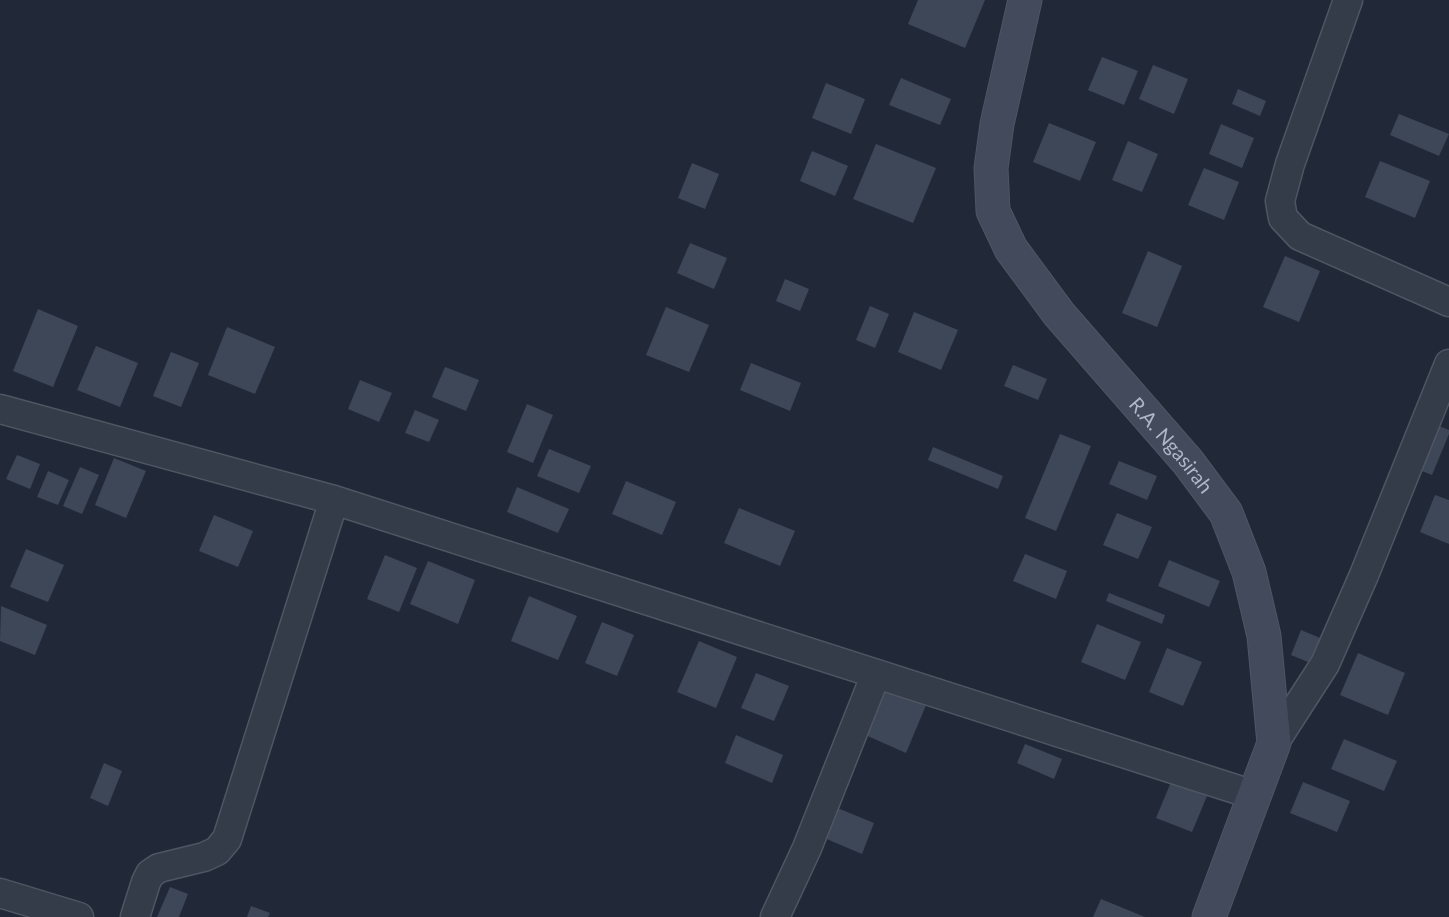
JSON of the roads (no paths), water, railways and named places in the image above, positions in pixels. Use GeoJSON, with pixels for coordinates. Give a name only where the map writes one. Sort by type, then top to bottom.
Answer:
{"type":"FeatureCollection","features":[{"type":"Feature","properties":{"kind":"street","name":"R.A. Ngasirah"},"geometry":{"type":"LineString","coordinates":[[1025,0],[997,124],[991,168],[993,211],[1011,249],[1059,314],[1188,462],[1226,513],[1249,572],[1264,636],[1274,742],[1209,917]]}},
{"type":"Feature","properties":{"kind":"street"},"geometry":{"type":"LineString","coordinates":[[1348,0],[1290,164],[1280,201],[1283,218],[1300,236],[1449,302]]}},
{"type":"Feature","properties":{"kind":"street"},"geometry":{"type":"LineString","coordinates":[[1274,742],[1324,664],[1364,575],[1449,364]]}},
{"type":"Feature","properties":{"kind":"street"},"geometry":{"type":"LineString","coordinates":[[0,409],[334,500],[1254,795]]}},
{"type":"Feature","properties":{"kind":"street"},"geometry":{"type":"LineString","coordinates":[[135,917],[150,874],[159,868],[204,857],[217,851],[227,839],[334,500]]}},
{"type":"Feature","properties":{"kind":"street"},"geometry":{"type":"LineString","coordinates":[[775,917],[807,848],[876,674]]}},
{"type":"Feature","properties":{"kind":"street"},"geometry":{"type":"LineString","coordinates":[[0,893],[79,917]]}}]}
